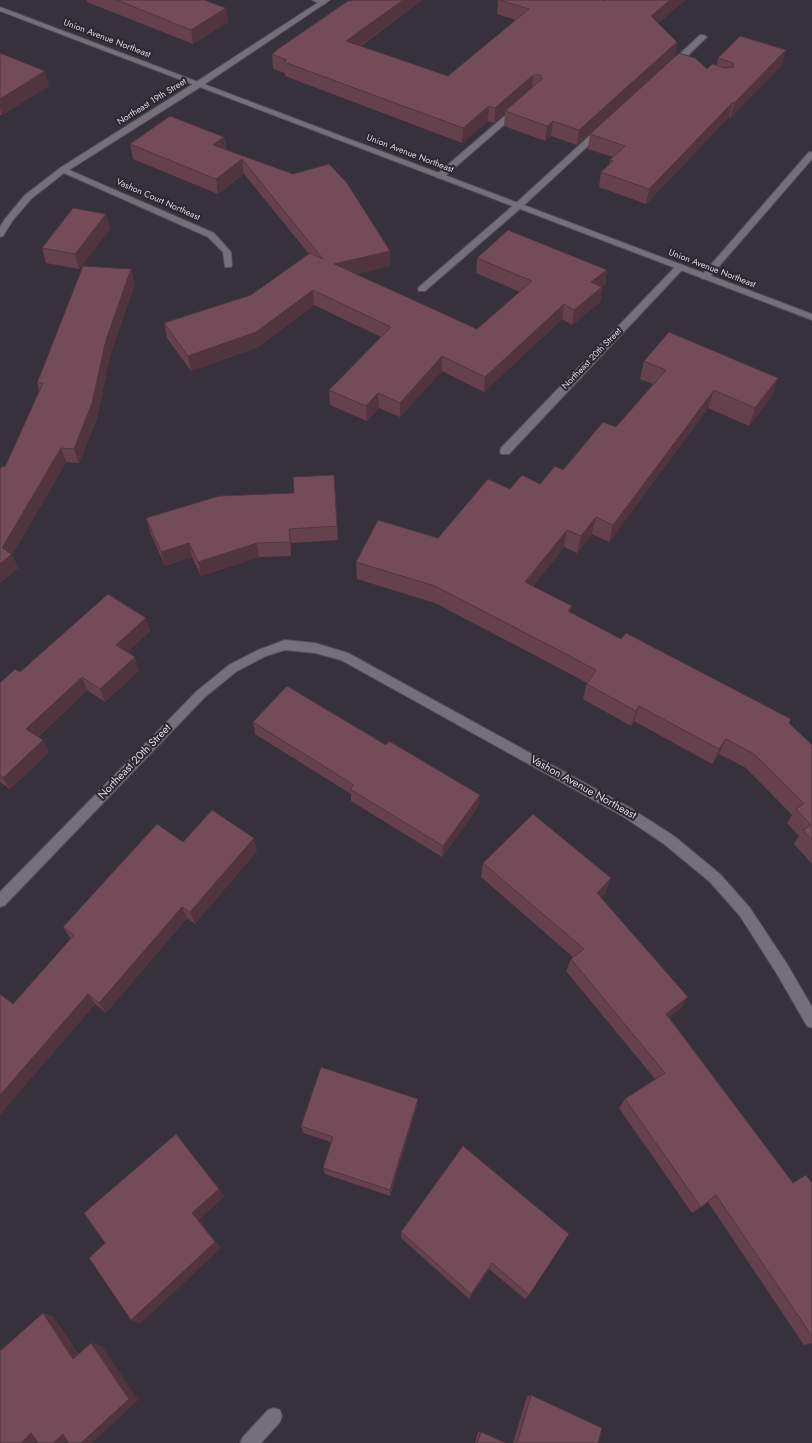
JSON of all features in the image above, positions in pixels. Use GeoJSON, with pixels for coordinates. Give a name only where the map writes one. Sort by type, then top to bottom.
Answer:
{"type":"FeatureCollection","features":[{"type":"Feature","properties":{"kind":"street"},"geometry":{"type":"LineString","coordinates":[[315,0],[325,1]]}},
{"type":"Feature","properties":{"kind":"street","name":"Northeast 19th Street"},"geometry":{"type":"LineString","coordinates":[[0,234],[9,218],[28,197],[64,170],[325,1]]}},
{"type":"Feature","properties":{"kind":"street","name":"Union Avenue Northeast"},"geometry":{"type":"LineString","coordinates":[[0,9],[812,317]]}},
{"type":"Feature","properties":{"kind":"street"},"geometry":{"type":"LineString","coordinates":[[675,65],[703,37]]}},
{"type":"Feature","properties":{"kind":"street"},"geometry":{"type":"LineString","coordinates":[[440,176],[524,104]]}},
{"type":"Feature","properties":{"kind":"street"},"geometry":{"type":"LineString","coordinates":[[422,289],[518,206],[605,126]]}},
{"type":"Feature","properties":{"kind":"street"},"geometry":{"type":"LineString","coordinates":[[705,277],[812,154]]}},
{"type":"Feature","properties":{"kind":"street","name":"Vashon Court Northeast"},"geometry":{"type":"LineString","coordinates":[[64,170],[211,235],[227,252],[228,265]]}},
{"type":"Feature","properties":{"kind":"street","name":"Northeast 20th Street"},"geometry":{"type":"LineString","coordinates":[[505,451],[680,267]]}},
{"type":"Feature","properties":{"kind":"street","name":"Northeast 20th Street"},"geometry":{"type":"LineString","coordinates":[[0,901],[201,694],[233,668],[262,653],[285,644]]}},
{"type":"Feature","properties":{"kind":"street","name":"Vashon Avenue Northeast"},"geometry":{"type":"LineString","coordinates":[[285,644],[315,648],[344,656],[628,813],[669,840],[715,878],[745,912],[782,969],[812,1021]]}},
{"type":"Feature","properties":{"kind":"street"},"geometry":{"type":"LineString","coordinates":[[248,1443],[274,1416]]}},
{"type":"Feature","properties":{"kind":"building"},"geometry":{"type":"Polygon","coordinates":[[[117,0],[204,0],[226,8],[191,30],[117,0]]]}},
{"type":"Feature","properties":{"kind":"building"},"geometry":{"type":"Polygon","coordinates":[[[403,0],[346,41],[448,76],[529,9],[499,0],[670,0],[651,16],[677,42],[579,130],[553,121],[547,126],[505,111],[542,79],[540,75],[533,75],[495,108],[489,106],[463,128],[284,62],[287,60],[272,54],[348,1],[403,0]]]}},
{"type":"Feature","properties":{"kind":"building"},"geometry":{"type":"Polygon","coordinates":[[[740,36],[786,50],[734,103],[733,102],[649,189],[601,172],[613,161],[610,160],[625,146],[590,134],[679,53],[695,58],[707,69],[712,64],[725,68],[733,67],[733,63],[718,58],[740,36]]]}},
{"type":"Feature","properties":{"kind":"building"},"geometry":{"type":"Polygon","coordinates":[[[0,53],[45,71],[0,99],[0,53]]]}},
{"type":"Feature","properties":{"kind":"building"},"geometry":{"type":"Polygon","coordinates":[[[170,116],[224,137],[213,145],[293,174],[329,164],[347,183],[390,251],[334,264],[477,329],[532,281],[477,258],[508,230],[607,270],[591,282],[602,287],[574,310],[564,304],[485,377],[442,356],[400,403],[378,393],[366,406],[329,390],[391,327],[313,290],[256,332],[188,356],[164,323],[251,295],[310,253],[323,259],[242,159],[216,179],[130,144],[170,116]]]}},
{"type":"Feature","properties":{"kind":"building"},"geometry":{"type":"Polygon","coordinates":[[[73,208],[106,214],[75,254],[42,248],[73,208]]]}},
{"type":"Feature","properties":{"kind":"building"},"geometry":{"type":"Polygon","coordinates":[[[83,266],[131,269],[106,340],[92,403],[74,449],[61,448],[2,548],[12,554],[0,564],[0,469],[2,466],[5,467],[43,383],[37,383],[83,266]]]}},
{"type":"Feature","properties":{"kind":"building"},"geometry":{"type":"Polygon","coordinates":[[[669,332],[778,378],[755,408],[714,390],[613,525],[596,517],[581,536],[567,530],[525,582],[572,606],[568,611],[621,639],[626,633],[791,719],[789,723],[812,745],[812,840],[803,830],[811,825],[796,809],[804,804],[754,754],[726,739],[719,749],[639,706],[636,711],[587,684],[596,670],[435,586],[356,562],[378,520],[438,538],[488,479],[510,489],[522,475],[540,484],[555,466],[563,470],[603,422],[616,427],[666,370],[644,361],[669,332]]]}},
{"type":"Feature","properties":{"kind":"building"},"geometry":{"type":"Polygon","coordinates":[[[334,475],[337,526],[289,529],[290,542],[257,543],[198,562],[189,543],[161,552],[146,518],[219,496],[294,493],[293,477],[334,475]]]}},
{"type":"Feature","properties":{"kind":"building"},"geometry":{"type":"Polygon","coordinates":[[[108,594],[146,618],[116,645],[135,657],[100,689],[82,677],[26,729],[43,740],[3,778],[0,775],[0,683],[15,669],[20,672],[108,594]]]}},
{"type":"Feature","properties":{"kind":"building"},"geometry":{"type":"Polygon","coordinates":[[[287,686],[386,745],[389,741],[480,795],[443,846],[350,789],[354,785],[253,722],[287,686]]]}},
{"type":"Feature","properties":{"kind":"building"},"geometry":{"type":"Polygon","coordinates":[[[212,810],[254,838],[190,912],[182,907],[99,1003],[88,994],[0,1095],[0,994],[13,1004],[74,935],[63,927],[157,824],[183,842],[212,810]]]}},
{"type":"Feature","properties":{"kind":"building"},"geometry":{"type":"Polygon","coordinates":[[[533,814],[611,878],[597,893],[688,997],[666,1014],[793,1183],[806,1175],[812,1183],[812,1336],[716,1195],[701,1207],[625,1099],[665,1073],[571,959],[584,949],[483,863],[533,814]]]}},
{"type":"Feature","properties":{"kind":"building"},"geometry":{"type":"Polygon","coordinates":[[[321,1067],[418,1099],[390,1190],[323,1168],[333,1137],[301,1126],[321,1067]]]}},
{"type":"Feature","properties":{"kind":"building"},"geometry":{"type":"Polygon","coordinates":[[[176,1134],[219,1189],[192,1213],[215,1242],[131,1320],[89,1258],[105,1243],[84,1213],[176,1134]]]}},
{"type":"Feature","properties":{"kind":"building"},"geometry":{"type":"Polygon","coordinates":[[[463,1146],[569,1234],[529,1295],[492,1263],[471,1294],[401,1232],[463,1146]]]}},
{"type":"Feature","properties":{"kind":"building"},"geometry":{"type":"Polygon","coordinates":[[[43,1313],[73,1359],[91,1343],[129,1399],[81,1443],[69,1443],[63,1434],[53,1443],[38,1443],[31,1433],[21,1443],[0,1443],[0,1351],[43,1313]]]}},
{"type":"Feature","properties":{"kind":"building"},"geometry":{"type":"Polygon","coordinates":[[[531,1395],[602,1428],[598,1443],[517,1443],[531,1395]]]}},
{"type":"Feature","properties":{"kind":"building"},"geometry":{"type":"Polygon","coordinates":[[[481,1432],[506,1443],[477,1443],[481,1432]]]}}]}
